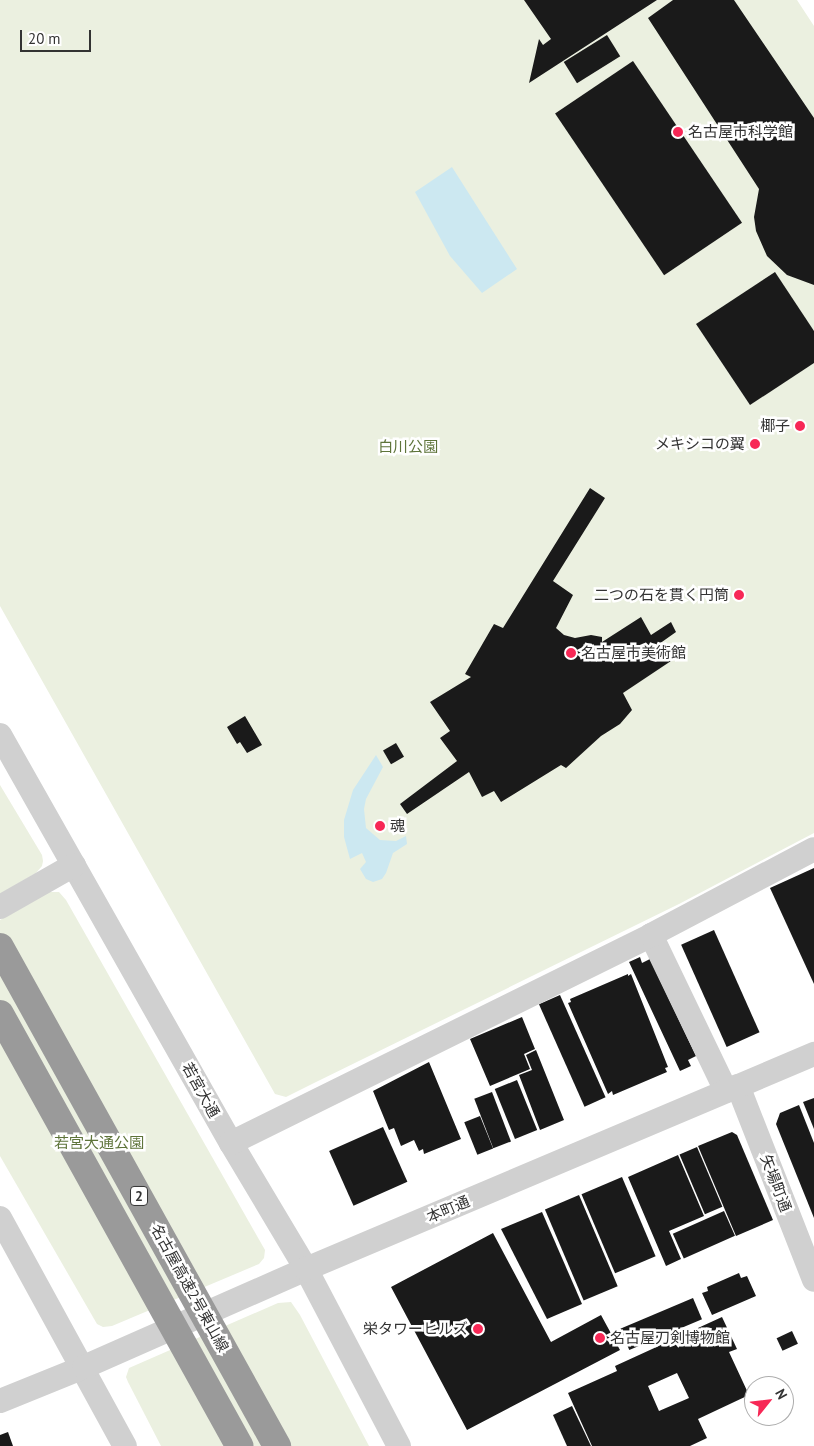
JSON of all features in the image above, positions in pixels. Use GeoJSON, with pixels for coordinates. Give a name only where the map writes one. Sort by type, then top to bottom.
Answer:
{"type":"FeatureCollection","features":[{"type":"Feature","properties":{"kind":"highway","name":"名古屋高速2号東山線"},"geometry":{"type":"LineString","coordinates":[[0,947],[277,1446]]}},
{"type":"Feature","properties":{"kind":"highway","name":"2"},"geometry":{"type":"LineString","coordinates":[[0,1014],[239,1446]]}},
{"type":"Feature","properties":{"kind":"street","name":"若宮大通"},"geometry":{"type":"LineString","coordinates":[[0,735],[231,1143],[306,1269],[399,1446]]}},
{"type":"Feature","properties":{"kind":"street"},"geometry":{"type":"LineString","coordinates":[[231,1143],[651,935],[814,849]]}},
{"type":"Feature","properties":{"kind":"street"},"geometry":{"type":"LineString","coordinates":[[0,907],[74,865]]}},
{"type":"Feature","properties":{"kind":"street","name":"矢場町通"},"geometry":{"type":"LineString","coordinates":[[651,935],[732,1088],[814,1280]]}},
{"type":"Feature","properties":{"kind":"street","name":"本町通"},"geometry":{"type":"LineString","coordinates":[[0,1401],[84,1367],[306,1269],[814,1054]]}},
{"type":"Feature","properties":{"kind":"street"},"geometry":{"type":"LineString","coordinates":[[0,1218],[126,1446]]}},
{"type":"Feature","properties":{"kind":"green space","name":"白川公園"},"geometry":{"type":"Polygon","coordinates":[[[0,0],[797,0],[814,26],[814,833],[679,904],[286,1097],[275,1094],[0,606],[0,0]]]}},
{"type":"Feature","properties":{"kind":"green space"},"geometry":{"type":"Polygon","coordinates":[[[0,785],[42,855],[43,861],[42,866],[36,873],[0,894],[0,785]]]}},
{"type":"Feature","properties":{"kind":"green space","name":"若宮大通公園"},"geometry":{"type":"Polygon","coordinates":[[[48,892],[59,892],[66,900],[265,1250],[264,1258],[259,1264],[112,1326],[103,1327],[97,1324],[0,1156],[0,920],[48,892]]]}},
{"type":"Feature","properties":{"kind":"green space"},"geometry":{"type":"Polygon","coordinates":[[[291,1302],[300,1315],[369,1446],[161,1446],[128,1382],[126,1377],[129,1368],[278,1303],[291,1302]]]}},
{"type":"Feature","properties":{"kind":"water"},"geometry":{"type":"Polygon","coordinates":[[[452,167],[517,269],[482,293],[450,256],[415,192],[452,167]]]}},
{"type":"Feature","properties":{"kind":"water"},"geometry":{"type":"Polygon","coordinates":[[[376,755],[383,767],[366,799],[364,809],[366,828],[380,840],[396,841],[406,836],[407,844],[393,853],[382,879],[373,882],[366,879],[360,869],[366,862],[362,853],[350,859],[344,837],[344,820],[353,790],[376,755]]]}},
{"type":"Feature","properties":{"kind":"building"},"geometry":{"type":"Polygon","coordinates":[[[524,0],[657,0],[529,83],[539,39],[543,45],[551,39],[524,0]]]}},
{"type":"Feature","properties":{"kind":"building"},"geometry":{"type":"Polygon","coordinates":[[[673,0],[734,0],[814,118],[814,285],[787,275],[767,256],[756,231],[754,217],[759,189],[648,18],[673,0]]]}},
{"type":"Feature","properties":{"kind":"building"},"geometry":{"type":"Polygon","coordinates":[[[607,35],[620,56],[577,83],[564,62],[607,35]]]}},
{"type":"Feature","properties":{"kind":"building"},"geometry":{"type":"Polygon","coordinates":[[[633,61],[742,223],[664,275],[555,114],[633,61]]]}},
{"type":"Feature","properties":{"kind":"building"},"geometry":{"type":"Polygon","coordinates":[[[775,272],[814,331],[814,363],[750,405],[696,324],[775,272]]]}},
{"type":"Feature","properties":{"kind":"building","name":"名古屋市美術館"},"geometry":{"type":"Polygon","coordinates":[[[590,488],[605,498],[553,581],[573,595],[556,628],[564,635],[575,638],[591,635],[602,637],[602,642],[641,617],[651,635],[671,622],[676,632],[659,644],[671,661],[623,693],[632,710],[620,724],[601,736],[566,768],[561,765],[501,802],[494,791],[482,797],[469,772],[407,814],[400,804],[457,761],[440,738],[450,731],[430,702],[471,677],[465,674],[494,624],[503,628],[590,488]]]}},
{"type":"Feature","properties":{"kind":"building"},"geometry":{"type":"Polygon","coordinates":[[[245,716],[262,745],[247,753],[240,742],[237,744],[227,727],[245,716]]]}},
{"type":"Feature","properties":{"kind":"building"},"geometry":{"type":"Polygon","coordinates":[[[396,743],[404,757],[391,764],[383,750],[396,743]]]}},
{"type":"Feature","properties":{"kind":"building"},"geometry":{"type":"Polygon","coordinates":[[[814,868],[814,984],[770,888],[814,868]]]}},
{"type":"Feature","properties":{"kind":"building"},"geometry":{"type":"Polygon","coordinates":[[[714,930],[760,1032],[727,1047],[681,945],[714,930]]]}},
{"type":"Feature","properties":{"kind":"building"},"geometry":{"type":"Polygon","coordinates":[[[640,957],[642,963],[650,959],[696,1056],[688,1060],[691,1066],[680,1071],[629,962],[640,957]]]}},
{"type":"Feature","properties":{"kind":"building"},"geometry":{"type":"Polygon","coordinates":[[[628,974],[628,976],[631,974],[668,1067],[665,1068],[667,1072],[613,1095],[612,1091],[608,1094],[568,1003],[571,1002],[570,999],[628,974]]]}},
{"type":"Feature","properties":{"kind":"building"},"geometry":{"type":"Polygon","coordinates":[[[560,995],[606,1097],[585,1107],[539,1004],[560,995]]]}},
{"type":"Feature","properties":{"kind":"building"},"geometry":{"type":"Polygon","coordinates":[[[522,1017],[535,1049],[524,1054],[530,1069],[490,1086],[470,1039],[522,1017]]]}},
{"type":"Feature","properties":{"kind":"building"},"geometry":{"type":"Polygon","coordinates":[[[536,1050],[564,1120],[540,1130],[519,1075],[532,1070],[526,1055],[536,1050]]]}},
{"type":"Feature","properties":{"kind":"building"},"geometry":{"type":"Polygon","coordinates":[[[429,1062],[461,1139],[424,1154],[423,1149],[419,1151],[414,1140],[401,1146],[394,1128],[389,1130],[373,1091],[429,1062]]]}},
{"type":"Feature","properties":{"kind":"building"},"geometry":{"type":"Polygon","coordinates":[[[517,1080],[537,1130],[515,1139],[495,1089],[517,1080]]]}},
{"type":"Feature","properties":{"kind":"building"},"geometry":{"type":"Polygon","coordinates":[[[492,1092],[511,1141],[493,1148],[474,1099],[492,1092]]]}},
{"type":"Feature","properties":{"kind":"building"},"geometry":{"type":"Polygon","coordinates":[[[814,1098],[814,1129],[803,1102],[814,1098]]]}},
{"type":"Feature","properties":{"kind":"building"},"geometry":{"type":"Polygon","coordinates":[[[799,1105],[814,1143],[814,1218],[776,1124],[780,1113],[799,1105]]]}},
{"type":"Feature","properties":{"kind":"building"},"geometry":{"type":"Polygon","coordinates":[[[480,1116],[493,1148],[477,1155],[464,1122],[480,1116]]]}},
{"type":"Feature","properties":{"kind":"building"},"geometry":{"type":"Polygon","coordinates":[[[383,1127],[407,1182],[354,1206],[329,1151],[383,1127]]]}},
{"type":"Feature","properties":{"kind":"building"},"geometry":{"type":"Polygon","coordinates":[[[732,1132],[737,1135],[773,1220],[736,1236],[698,1146],[732,1132]]]}},
{"type":"Feature","properties":{"kind":"building"},"geometry":{"type":"Polygon","coordinates":[[[697,1147],[722,1207],[705,1214],[680,1154],[697,1147]]]}},
{"type":"Feature","properties":{"kind":"building"},"geometry":{"type":"Polygon","coordinates":[[[678,1155],[704,1216],[669,1231],[681,1259],[666,1266],[628,1177],[678,1155]]]}},
{"type":"Feature","properties":{"kind":"building"},"geometry":{"type":"Polygon","coordinates":[[[622,1177],[656,1256],[615,1273],[581,1194],[622,1177]]]}},
{"type":"Feature","properties":{"kind":"building"},"geometry":{"type":"Polygon","coordinates":[[[579,1195],[618,1286],[584,1301],[545,1209],[579,1195]]]}},
{"type":"Feature","properties":{"kind":"building"},"geometry":{"type":"Polygon","coordinates":[[[724,1211],[735,1236],[684,1258],[673,1234],[724,1211]]]}},
{"type":"Feature","properties":{"kind":"building"},"geometry":{"type":"Polygon","coordinates":[[[542,1212],[582,1304],[547,1319],[501,1229],[542,1212]]]}},
{"type":"Feature","properties":{"kind":"building","name":"栄タワーヒルズ"},"geometry":{"type":"Polygon","coordinates":[[[493,1233],[551,1342],[601,1315],[620,1350],[467,1430],[391,1287],[493,1233]]]}},
{"type":"Feature","properties":{"kind":"building"},"geometry":{"type":"Polygon","coordinates":[[[739,1273],[741,1278],[747,1276],[756,1296],[712,1315],[702,1293],[708,1291],[707,1287],[739,1273]]]}},
{"type":"Feature","properties":{"kind":"building"},"geometry":{"type":"Polygon","coordinates":[[[693,1298],[702,1319],[629,1350],[620,1329],[693,1298]]]}},
{"type":"Feature","properties":{"kind":"building"},"geometry":{"type":"Polygon","coordinates":[[[722,1317],[737,1349],[729,1352],[744,1384],[744,1397],[698,1419],[707,1438],[690,1446],[592,1446],[568,1393],[617,1371],[615,1366],[722,1317]],[[677,1373],[648,1386],[659,1411],[689,1398],[677,1373]]]}},
{"type":"Feature","properties":{"kind":"building"},"geometry":{"type":"Polygon","coordinates":[[[792,1331],[798,1344],[783,1351],[777,1338],[792,1331]]]}},
{"type":"Feature","properties":{"kind":"building"},"geometry":{"type":"Polygon","coordinates":[[[572,1406],[591,1446],[567,1446],[553,1415],[572,1406]]]}},
{"type":"Feature","properties":{"kind":"building"},"geometry":{"type":"Polygon","coordinates":[[[8,1432],[13,1446],[0,1446],[0,1435],[8,1432]]]}},
{"type":"Feature","properties":{"kind":"place","name":"名古屋市科学館"},"geometry":{"type":"Point","coordinates":[678,132]}},
{"type":"Feature","properties":{"kind":"place","name":"椰子"},"geometry":{"type":"Point","coordinates":[800,426]}},
{"type":"Feature","properties":{"kind":"place","name":"メキシコの翼"},"geometry":{"type":"Point","coordinates":[755,444]}},
{"type":"Feature","properties":{"kind":"place","name":"二つの石を貫く円筒"},"geometry":{"type":"Point","coordinates":[739,595]}},
{"type":"Feature","properties":{"kind":"place","name":"名古屋市美術館"},"geometry":{"type":"Point","coordinates":[571,653]}},
{"type":"Feature","properties":{"kind":"place","name":"魂"},"geometry":{"type":"Point","coordinates":[380,826]}},
{"type":"Feature","properties":{"kind":"place","name":"栄タワーヒルズ"},"geometry":{"type":"Point","coordinates":[478,1329]}},
{"type":"Feature","properties":{"kind":"place","name":"名古屋刀剣博物館"},"geometry":{"type":"Point","coordinates":[600,1338]}}]}
